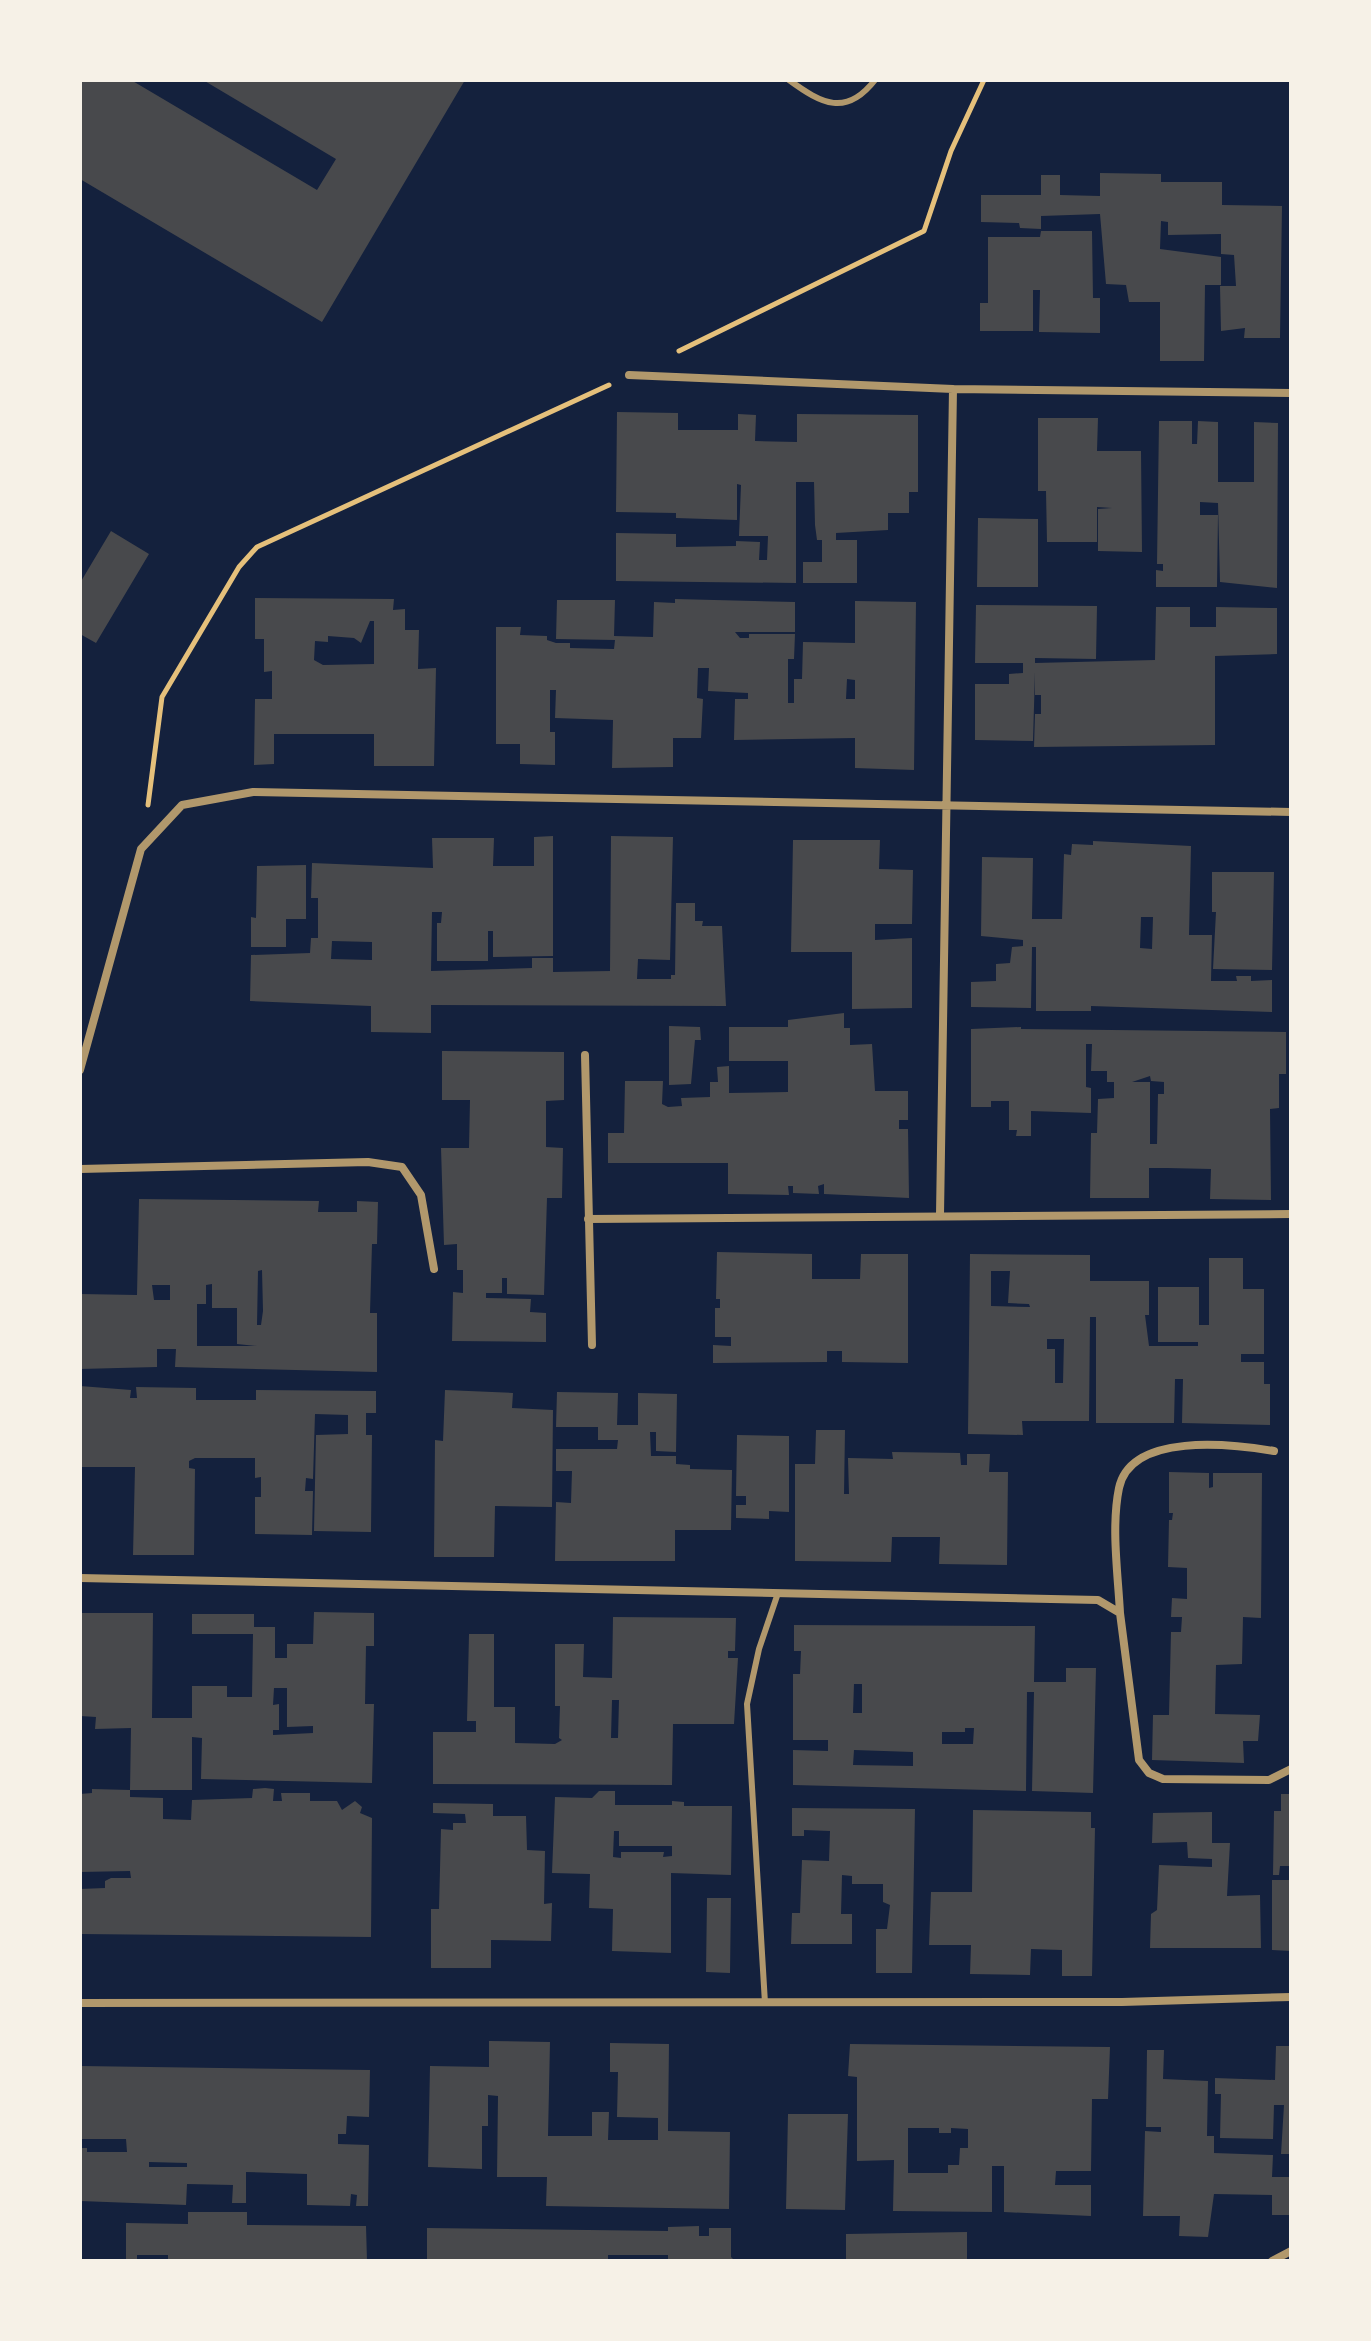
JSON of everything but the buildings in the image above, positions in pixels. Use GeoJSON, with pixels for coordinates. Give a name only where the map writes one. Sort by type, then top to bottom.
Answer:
{"type":"FeatureCollection","features":[{"type":"Feature","properties":{"kind":"street"},"geometry":{"type":"LineString","coordinates":[[629,375],[953,389],[1291,393]]}},
{"type":"Feature","properties":{"kind":"street"},"geometry":{"type":"LineString","coordinates":[[940,1215],[949,808],[953,389]]}},
{"type":"Feature","properties":{"kind":"street"},"geometry":{"type":"LineString","coordinates":[[80,1070],[141,849],[182,805],[253,792],[949,808],[1291,812]]}},
{"type":"Feature","properties":{"kind":"street"},"geometry":{"type":"LineString","coordinates":[[585,1055],[592,1345]]}},
{"type":"Feature","properties":{"kind":"street"},"geometry":{"type":"LineString","coordinates":[[80,1169],[368,1162],[402,1167],[421,1195],[434,1269]]}},
{"type":"Feature","properties":{"kind":"street"},"geometry":{"type":"LineString","coordinates":[[588,1219],[1291,1214]]}},
{"type":"Feature","properties":{"kind":"street"},"geometry":{"type":"LineString","coordinates":[[1274,1451],[1241,1446],[1174,1448],[1145,1454],[1130,1465],[1119,1487],[1120,1613],[1139,1760],[1149,1773],[1163,1779],[1269,1780],[1291,1769]]}},
{"type":"Feature","properties":{"kind":"street"},"geometry":{"type":"LineString","coordinates":[[80,1578],[1098,1600],[1120,1613]]}},
{"type":"Feature","properties":{"kind":"street"},"geometry":{"type":"LineString","coordinates":[[80,2003],[1122,2002],[1291,1997]]}},
{"type":"Feature","properties":{"kind":"street"},"geometry":{"type":"LineString","coordinates":[[1272,2261],[1291,2251]]}},
{"type":"Feature","properties":{"kind":"lane"},"geometry":{"type":"LineString","coordinates":[[789,80],[814,99],[837,105],[862,97],[875,80]]}},
{"type":"Feature","properties":{"kind":"lane"},"geometry":{"type":"LineString","coordinates":[[765,2003],[747,1704],[759,1649],[778,1593]]}},
{"type":"Feature","properties":{"kind":"path"},"geometry":{"type":"LineString","coordinates":[[671,355],[924,231],[951,151],[984,80]]}},
{"type":"Feature","properties":{"kind":"path"},"geometry":{"type":"LineString","coordinates":[[141,849],[162,697],[239,567],[257,547],[629,375]]}}]}
